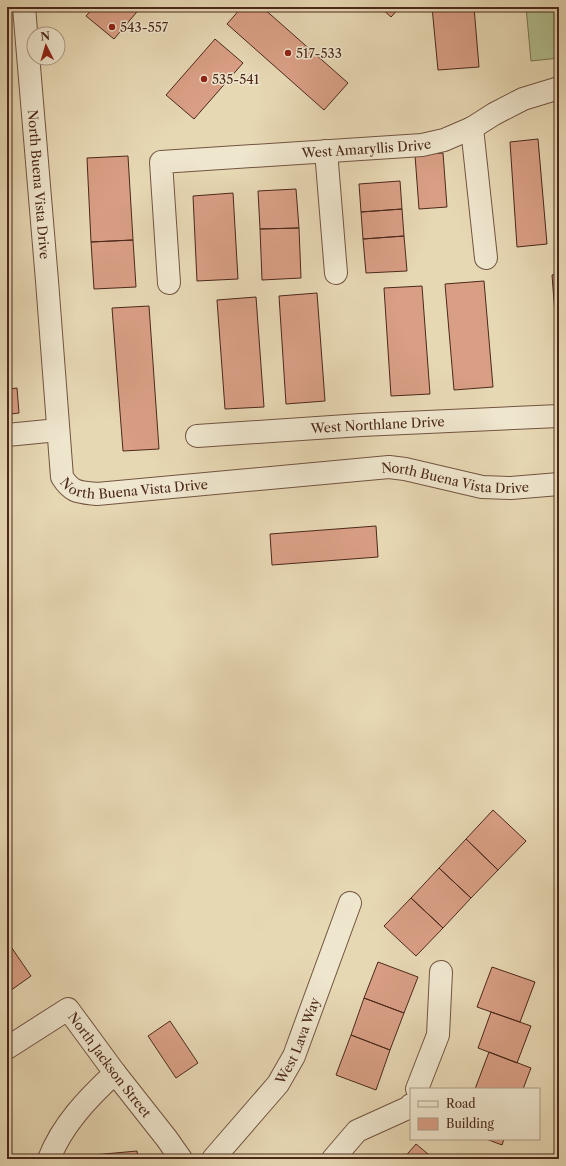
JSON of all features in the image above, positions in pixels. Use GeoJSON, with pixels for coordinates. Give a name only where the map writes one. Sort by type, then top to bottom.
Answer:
{"type":"FeatureCollection","features":[{"type":"Feature","properties":{"kind":"street","name":"North Buena Vista Drive"},"geometry":{"type":"LineString","coordinates":[[24,7],[62,477],[68,486],[78,492],[97,494],[389,467],[482,487],[511,488],[559,484]]}},
{"type":"Feature","properties":{"kind":"street","name":"West Amaryllis Drive"},"geometry":{"type":"LineString","coordinates":[[169,283],[161,162],[422,145],[444,140],[472,128],[494,114],[523,99],[559,88]]}},
{"type":"Feature","properties":{"kind":"street"},"geometry":{"type":"LineString","coordinates":[[472,128],[486,258]]}},
{"type":"Feature","properties":{"kind":"street"},"geometry":{"type":"LineString","coordinates":[[326,151],[336,274]]}},
{"type":"Feature","properties":{"kind":"street","name":"West Northlane Drive"},"geometry":{"type":"LineString","coordinates":[[197,436],[361,425],[559,416]]}},
{"type":"Feature","properties":{"kind":"street"},"geometry":{"type":"LineString","coordinates":[[7,435],[58,430]]}},
{"type":"Feature","properties":{"kind":"street","name":"West Lava Way"},"geometry":{"type":"LineString","coordinates":[[213,1159],[278,1084],[294,1056],[350,902]]}},
{"type":"Feature","properties":{"kind":"street"},"geometry":{"type":"LineString","coordinates":[[417,1088],[438,1034],[441,972]]}},
{"type":"Feature","properties":{"kind":"street","name":"North Jackson Street"},"geometry":{"type":"LineString","coordinates":[[7,1048],[68,1009],[181,1159]]}},
{"type":"Feature","properties":{"kind":"street"},"geometry":{"type":"LineString","coordinates":[[49,1159],[70,1120],[115,1073]]}},
{"type":"Feature","properties":{"kind":"street"},"geometry":{"type":"LineString","coordinates":[[334,1159],[357,1131],[410,1107]]}},
{"type":"Feature","properties":{"kind":"green space"},"geometry":{"type":"Polygon","coordinates":[[[526,7],[559,7],[559,58],[531,61],[526,7]]]}},
{"type":"Feature","properties":{"kind":"building","name":"543-557"},"geometry":{"type":"Polygon","coordinates":[[[94,7],[141,7],[114,39],[86,16],[94,7]]]}},
{"type":"Feature","properties":{"kind":"building","name":"517-533"},"geometry":{"type":"Polygon","coordinates":[[[242,7],[262,7],[348,83],[324,110],[227,24],[242,7]]]}},
{"type":"Feature","properties":{"kind":"building"},"geometry":{"type":"Polygon","coordinates":[[[380,7],[400,7],[391,17],[380,7]]]}},
{"type":"Feature","properties":{"kind":"building"},"geometry":{"type":"Polygon","coordinates":[[[432,7],[474,7],[479,67],[438,70],[432,7]]]}},
{"type":"Feature","properties":{"kind":"building","name":"535-541"},"geometry":{"type":"Polygon","coordinates":[[[215,39],[243,63],[194,119],[166,95],[215,39]]]}},
{"type":"Feature","properties":{"kind":"building"},"geometry":{"type":"Polygon","coordinates":[[[538,139],[547,244],[517,247],[510,142],[538,139]]]}},
{"type":"Feature","properties":{"kind":"building"},"geometry":{"type":"Polygon","coordinates":[[[443,153],[447,207],[419,209],[415,155],[443,153]]]}},
{"type":"Feature","properties":{"kind":"building"},"geometry":{"type":"Polygon","coordinates":[[[128,156],[133,240],[91,242],[87,158],[128,156]]]}},
{"type":"Feature","properties":{"kind":"building"},"geometry":{"type":"Polygon","coordinates":[[[400,181],[402,209],[361,212],[359,184],[400,181]]]}},
{"type":"Feature","properties":{"kind":"building"},"geometry":{"type":"Polygon","coordinates":[[[296,189],[299,228],[260,229],[258,191],[296,189]]]}},
{"type":"Feature","properties":{"kind":"building"},"geometry":{"type":"Polygon","coordinates":[[[233,193],[238,279],[197,281],[193,196],[233,193]]]}},
{"type":"Feature","properties":{"kind":"building"},"geometry":{"type":"Polygon","coordinates":[[[402,209],[404,236],[363,239],[361,212],[402,209]]]}},
{"type":"Feature","properties":{"kind":"building"},"geometry":{"type":"Polygon","coordinates":[[[299,228],[301,278],[262,280],[260,229],[299,228]]]}},
{"type":"Feature","properties":{"kind":"building"},"geometry":{"type":"Polygon","coordinates":[[[404,236],[407,271],[366,273],[363,239],[404,236]]]}},
{"type":"Feature","properties":{"kind":"building"},"geometry":{"type":"Polygon","coordinates":[[[133,240],[136,287],[94,289],[91,242],[133,240]]]}},
{"type":"Feature","properties":{"kind":"building"},"geometry":{"type":"Polygon","coordinates":[[[559,274],[559,366],[552,275],[559,274]]]}},
{"type":"Feature","properties":{"kind":"building"},"geometry":{"type":"Polygon","coordinates":[[[484,281],[493,387],[454,390],[445,284],[484,281]]]}},
{"type":"Feature","properties":{"kind":"building"},"geometry":{"type":"Polygon","coordinates":[[[422,286],[430,394],[391,396],[384,288],[422,286]]]}},
{"type":"Feature","properties":{"kind":"building"},"geometry":{"type":"Polygon","coordinates":[[[317,293],[325,401],[286,404],[279,296],[317,293]]]}},
{"type":"Feature","properties":{"kind":"building"},"geometry":{"type":"Polygon","coordinates":[[[256,297],[264,407],[225,409],[217,300],[256,297]]]}},
{"type":"Feature","properties":{"kind":"building"},"geometry":{"type":"Polygon","coordinates":[[[149,306],[159,449],[123,451],[112,308],[149,306]]]}},
{"type":"Feature","properties":{"kind":"building"},"geometry":{"type":"Polygon","coordinates":[[[7,373],[9,389],[17,388],[19,413],[11,414],[12,420],[7,420],[7,373]]]}},
{"type":"Feature","properties":{"kind":"building"},"geometry":{"type":"Polygon","coordinates":[[[376,526],[378,557],[272,565],[270,534],[376,526]]]}},
{"type":"Feature","properties":{"kind":"building"},"geometry":{"type":"Polygon","coordinates":[[[493,810],[526,841],[498,870],[466,839],[493,810]]]}},
{"type":"Feature","properties":{"kind":"building"},"geometry":{"type":"Polygon","coordinates":[[[466,839],[498,870],[471,898],[439,868],[466,839]]]}},
{"type":"Feature","properties":{"kind":"building"},"geometry":{"type":"Polygon","coordinates":[[[439,868],[471,898],[443,928],[411,898],[439,868]]]}},
{"type":"Feature","properties":{"kind":"building"},"geometry":{"type":"Polygon","coordinates":[[[411,898],[443,928],[416,956],[384,926],[411,898]]]}},
{"type":"Feature","properties":{"kind":"building"},"geometry":{"type":"Polygon","coordinates":[[[7,941],[31,976],[7,993],[7,941]]]}},
{"type":"Feature","properties":{"kind":"building"},"geometry":{"type":"Polygon","coordinates":[[[378,962],[418,977],[404,1013],[364,998],[378,962]]]}},
{"type":"Feature","properties":{"kind":"building"},"geometry":{"type":"Polygon","coordinates":[[[492,967],[535,982],[520,1022],[477,1007],[492,967]]]}},
{"type":"Feature","properties":{"kind":"building"},"geometry":{"type":"Polygon","coordinates":[[[364,998],[404,1013],[390,1050],[351,1035],[364,998]]]}},
{"type":"Feature","properties":{"kind":"building"},"geometry":{"type":"Polygon","coordinates":[[[491,1012],[531,1026],[517,1063],[478,1048],[491,1012]]]}},
{"type":"Feature","properties":{"kind":"building"},"geometry":{"type":"Polygon","coordinates":[[[170,1021],[198,1063],[176,1078],[148,1036],[170,1021]]]}},
{"type":"Feature","properties":{"kind":"building"},"geometry":{"type":"Polygon","coordinates":[[[351,1035],[390,1050],[376,1090],[336,1075],[351,1035]]]}},
{"type":"Feature","properties":{"kind":"building"},"geometry":{"type":"Polygon","coordinates":[[[489,1052],[531,1068],[523,1088],[475,1088],[489,1052]]]}},
{"type":"Feature","properties":{"kind":"building"},"geometry":{"type":"Polygon","coordinates":[[[489,1140],[504,1140],[502,1145],[489,1140]]]}},
{"type":"Feature","properties":{"kind":"building"},"geometry":{"type":"Polygon","coordinates":[[[416,1144],[434,1159],[403,1159],[416,1144]]]}},
{"type":"Feature","properties":{"kind":"building"},"geometry":{"type":"Polygon","coordinates":[[[137,1151],[138,1159],[93,1159],[93,1155],[137,1151]]]}},
{"type":"Feature","properties":{"kind":"place","name":"543-557"},"geometry":{"type":"Point","coordinates":[112,27]}},
{"type":"Feature","properties":{"kind":"place","name":"517-533"},"geometry":{"type":"Point","coordinates":[288,53]}},
{"type":"Feature","properties":{"kind":"place","name":"535-541"},"geometry":{"type":"Point","coordinates":[204,79]}}]}
